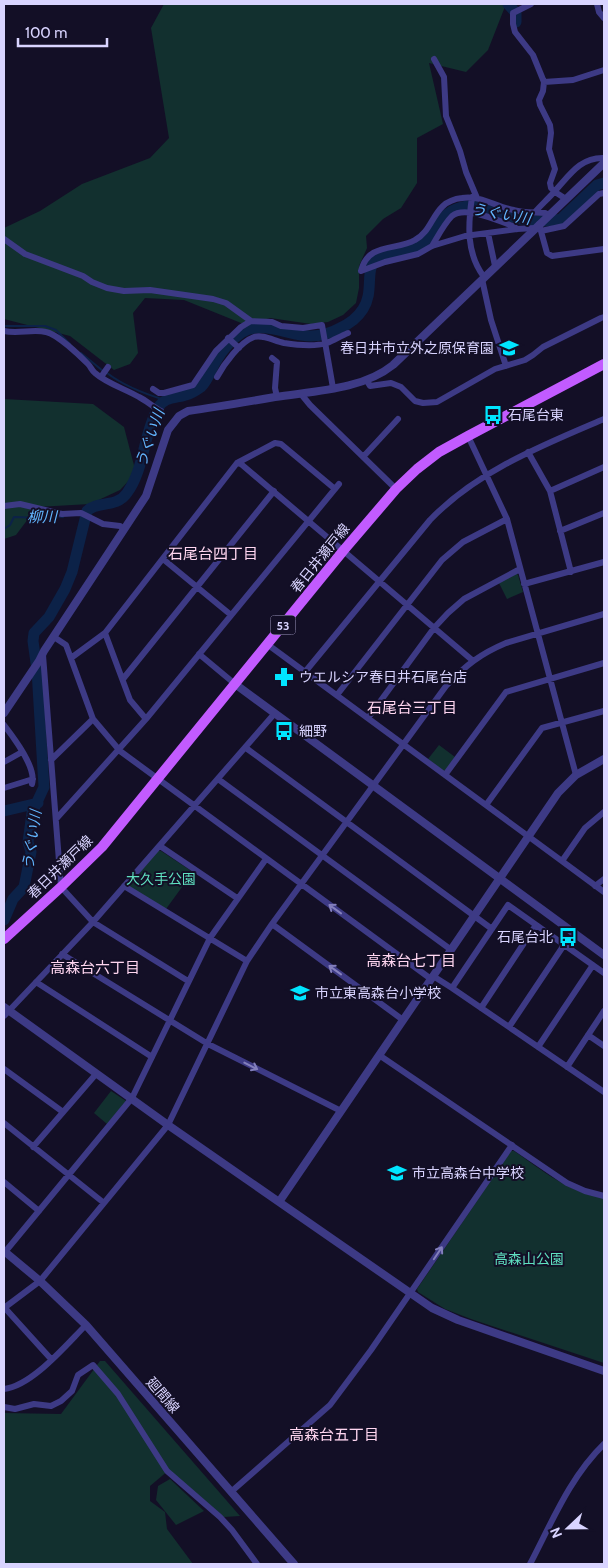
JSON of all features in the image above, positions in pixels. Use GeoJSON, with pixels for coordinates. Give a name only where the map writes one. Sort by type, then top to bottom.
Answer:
{"type":"FeatureCollection","features":[{"type":"Feature","properties":{"kind":"main road","name":"春日井瀬戸線"},"geometry":{"type":"LineString","coordinates":[[4,939],[61,887],[102,846],[344,551],[396,489],[417,468],[468,436],[604,364]]}},
{"type":"Feature","properties":{"kind":"street"},"geometry":{"type":"LineString","coordinates":[[531,4],[513,13],[513,24],[517,36],[533,55],[544,82],[539,100],[550,125],[549,149],[555,169],[550,183],[551,188],[566,199]]}},
{"type":"Feature","properties":{"kind":"street"},"geometry":{"type":"LineString","coordinates":[[597,4],[599,12],[604,18]]}},
{"type":"Feature","properties":{"kind":"street"},"geometry":{"type":"LineString","coordinates":[[434,59],[444,77],[446,116],[460,150],[475,198],[469,213],[469,235],[474,261],[483,278],[491,320],[506,366]]}},
{"type":"Feature","properties":{"kind":"street"},"geometry":{"type":"LineString","coordinates":[[544,82],[573,80],[604,70]]}},
{"type":"Feature","properties":{"kind":"street"},"geometry":{"type":"LineString","coordinates":[[535,212],[564,180],[584,162],[596,158],[604,158]]}},
{"type":"Feature","properties":{"kind":"street"},"geometry":{"type":"LineString","coordinates":[[4,713],[146,496],[168,430],[180,416],[188,411],[301,394],[367,381],[382,374],[495,266],[538,228],[604,162]]}},
{"type":"Feature","properties":{"kind":"street"},"geometry":{"type":"LineString","coordinates":[[549,215],[514,210],[475,198],[461,198],[447,203],[439,209],[423,234],[416,240],[376,251],[369,256],[362,271],[385,262],[418,254],[432,246],[469,235],[564,226],[599,194],[604,193]]}},
{"type":"Feature","properties":{"kind":"street"},"geometry":{"type":"LineString","coordinates":[[432,246],[454,215],[478,213],[517,229]]}},
{"type":"Feature","properties":{"kind":"street"},"geometry":{"type":"LineString","coordinates":[[538,228],[547,253],[552,256],[604,249]]}},
{"type":"Feature","properties":{"kind":"street"},"geometry":{"type":"LineString","coordinates":[[488,233],[495,266]]}},
{"type":"Feature","properties":{"kind":"street"},"geometry":{"type":"LineString","coordinates":[[4,239],[25,254],[83,276],[107,288],[150,290],[213,299],[226,303],[251,321],[272,322],[281,326],[303,328],[322,325],[333,388]]}},
{"type":"Feature","properties":{"kind":"street"},"geometry":{"type":"LineString","coordinates":[[367,381],[370,386],[391,383],[401,387],[415,401],[437,402],[495,369],[525,360],[543,347],[604,318]]}},
{"type":"Feature","properties":{"kind":"street"},"geometry":{"type":"LineString","coordinates":[[153,389],[159,393],[164,393],[192,385],[216,351],[228,338],[251,321]]}},
{"type":"Feature","properties":{"kind":"street"},"geometry":{"type":"LineString","coordinates":[[4,331],[45,331],[56,336],[88,364],[94,373],[161,411]]}},
{"type":"Feature","properties":{"kind":"street"},"geometry":{"type":"LineString","coordinates":[[217,377],[222,367],[239,348],[255,336],[263,336],[285,343],[301,344],[326,342],[348,333]]}},
{"type":"Feature","properties":{"kind":"street"},"geometry":{"type":"LineString","coordinates":[[228,338],[239,348]]}},
{"type":"Feature","properties":{"kind":"street"},"geometry":{"type":"LineString","coordinates":[[272,358],[277,362],[275,388],[277,397]]}},
{"type":"Feature","properties":{"kind":"street"},"geometry":{"type":"LineString","coordinates":[[101,378],[108,368]]}},
{"type":"Feature","properties":{"kind":"street"},"geometry":{"type":"LineString","coordinates":[[301,394],[396,489]]}},
{"type":"Feature","properties":{"kind":"street"},"geometry":{"type":"LineString","coordinates":[[363,457],[398,418]]}},
{"type":"Feature","properties":{"kind":"street"},"geometry":{"type":"LineString","coordinates":[[305,672],[442,508],[487,476],[528,452],[604,419]]}},
{"type":"Feature","properties":{"kind":"street"},"geometry":{"type":"LineString","coordinates":[[468,436],[507,519],[576,775]]}},
{"type":"Feature","properties":{"kind":"street"},"geometry":{"type":"LineString","coordinates":[[56,819],[146,719],[337,486],[281,444],[275,443],[237,463],[105,633],[71,658]]}},
{"type":"Feature","properties":{"kind":"street"},"geometry":{"type":"LineString","coordinates":[[528,452],[550,491],[571,572]]}},
{"type":"Feature","properties":{"kind":"street"},"geometry":{"type":"LineString","coordinates":[[237,463],[241,464],[309,520],[472,660]]}},
{"type":"Feature","properties":{"kind":"street"},"geometry":{"type":"LineString","coordinates":[[550,491],[604,467]]}},
{"type":"Feature","properties":{"kind":"street"},"geometry":{"type":"LineString","coordinates":[[123,680],[274,491]]}},
{"type":"Feature","properties":{"kind":"street"},"geometry":{"type":"LineString","coordinates":[[4,506],[20,504],[62,514],[81,513],[103,524],[120,526],[124,529]]}},
{"type":"Feature","properties":{"kind":"street"},"geometry":{"type":"LineString","coordinates":[[560,530],[604,513]]}},
{"type":"Feature","properties":{"kind":"street"},"geometry":{"type":"LineString","coordinates":[[337,695],[442,560],[463,542],[507,519]]}},
{"type":"Feature","properties":{"kind":"street"},"geometry":{"type":"LineString","coordinates":[[163,559],[231,615]]}},
{"type":"Feature","properties":{"kind":"street"},"geometry":{"type":"LineString","coordinates":[[524,584],[604,562]]}},
{"type":"Feature","properties":{"kind":"street"},"geometry":{"type":"LineString","coordinates":[[368,718],[434,628],[448,612],[464,599],[520,568]]}},
{"type":"Feature","properties":{"kind":"street"},"geometry":{"type":"LineString","coordinates":[[51,1359],[4,1307],[40,1281],[168,1125],[247,961],[446,686],[472,660],[506,642],[604,614]]}},
{"type":"Feature","properties":{"kind":"street"},"geometry":{"type":"LineString","coordinates":[[105,633],[130,700],[146,719]]}},
{"type":"Feature","properties":{"kind":"street"},"geometry":{"type":"LineString","coordinates":[[54,637],[66,645],[93,720],[119,749],[194,806],[432,978],[452,988],[604,1092]]}},
{"type":"Feature","properties":{"kind":"street"},"geometry":{"type":"LineString","coordinates":[[267,644],[604,892]]}},
{"type":"Feature","properties":{"kind":"street"},"geometry":{"type":"LineString","coordinates":[[199,654],[235,684],[604,955]]}},
{"type":"Feature","properties":{"kind":"street"},"geometry":{"type":"LineString","coordinates":[[39,661],[51,760],[61,887],[93,922],[188,981]]}},
{"type":"Feature","properties":{"kind":"street"},"geometry":{"type":"LineString","coordinates":[[445,775],[506,692],[604,663]]}},
{"type":"Feature","properties":{"kind":"street"},"geometry":{"type":"LineString","coordinates":[[486,805],[542,728],[604,711]]}},
{"type":"Feature","properties":{"kind":"street"},"geometry":{"type":"LineString","coordinates":[[275,713],[93,922],[6,1011],[432,1308],[458,1320],[604,1371]]}},
{"type":"Feature","properties":{"kind":"street"},"geometry":{"type":"LineString","coordinates":[[51,760],[93,720]]}},
{"type":"Feature","properties":{"kind":"street"},"geometry":{"type":"LineString","coordinates":[[4,725],[29,763],[32,782],[4,788]]}},
{"type":"Feature","properties":{"kind":"street"},"geometry":{"type":"LineString","coordinates":[[246,748],[492,929]]}},
{"type":"Feature","properties":{"kind":"street"},"geometry":{"type":"LineString","coordinates":[[4,762],[22,752]]}},
{"type":"Feature","properties":{"kind":"street"},"geometry":{"type":"LineString","coordinates":[[279,1202],[558,792],[576,775],[604,759]]}},
{"type":"Feature","properties":{"kind":"street"},"geometry":{"type":"LineString","coordinates":[[218,779],[450,949]]}},
{"type":"Feature","properties":{"kind":"street"},"geometry":{"type":"LineString","coordinates":[[562,861],[585,828],[604,812]]}},
{"type":"Feature","properties":{"kind":"street"},"geometry":{"type":"LineString","coordinates":[[160,846],[237,898]]}},
{"type":"Feature","properties":{"kind":"street"},"geometry":{"type":"LineString","coordinates":[[4,1252],[132,1098],[210,938],[266,858]]}},
{"type":"Feature","properties":{"kind":"street"},"geometry":{"type":"LineString","coordinates":[[596,886],[604,879]]}},
{"type":"Feature","properties":{"kind":"street"},"geometry":{"type":"LineString","coordinates":[[124,886],[247,961]]}},
{"type":"Feature","properties":{"kind":"street"},"geometry":{"type":"LineString","coordinates":[[452,988],[508,905],[604,973]]}},
{"type":"Feature","properties":{"kind":"street"},"geometry":{"type":"LineString","coordinates":[[272,924],[403,1020]]}},
{"type":"Feature","properties":{"kind":"street"},"geometry":{"type":"LineString","coordinates":[[481,1008],[536,925]]}},
{"type":"Feature","properties":{"kind":"street"},"geometry":{"type":"LineString","coordinates":[[509,1027],[564,945]]}},
{"type":"Feature","properties":{"kind":"street"},"geometry":{"type":"LineString","coordinates":[[62,954],[208,1044],[341,1111]]}},
{"type":"Feature","properties":{"kind":"street"},"geometry":{"type":"LineString","coordinates":[[538,1047],[593,965]]}},
{"type":"Feature","properties":{"kind":"street"},"geometry":{"type":"LineString","coordinates":[[36,982],[152,1057]]}},
{"type":"Feature","properties":{"kind":"street"},"geometry":{"type":"LineString","coordinates":[[567,1067],[604,1011]]}},
{"type":"Feature","properties":{"kind":"street"},"geometry":{"type":"LineString","coordinates":[[588,1035],[604,1046]]}},
{"type":"Feature","properties":{"kind":"street"},"geometry":{"type":"LineString","coordinates":[[380,1055],[568,1183],[585,1191],[604,1196]]}},
{"type":"Feature","properties":{"kind":"street"},"geometry":{"type":"LineString","coordinates":[[4,1069],[62,1112]]}},
{"type":"Feature","properties":{"kind":"street"},"geometry":{"type":"LineString","coordinates":[[34,1147],[96,1074]]}},
{"type":"Feature","properties":{"kind":"street"},"geometry":{"type":"LineString","coordinates":[[4,1123],[104,1203]]}},
{"type":"Feature","properties":{"kind":"street"},"geometry":{"type":"LineString","coordinates":[[232,1492],[330,1405],[512,1145]]}},
{"type":"Feature","properties":{"kind":"street"},"geometry":{"type":"LineString","coordinates":[[4,1182],[39,1211]]}},
{"type":"Feature","properties":{"kind":"street","name":"廻間線"},"geometry":{"type":"LineString","coordinates":[[4,1252],[40,1281],[86,1325],[294,1564]]}},
{"type":"Feature","properties":{"kind":"street"},"geometry":{"type":"LineString","coordinates":[[4,1388],[20,1384],[36,1374],[86,1325]]}},
{"type":"Feature","properties":{"kind":"street"},"geometry":{"type":"LineString","coordinates":[[4,1407],[15,1410],[34,1404],[51,1406],[61,1401],[72,1391],[78,1374],[93,1365],[118,1394],[166,1471],[220,1517],[257,1564]]}},
{"type":"Feature","properties":{"kind":"street"},"geometry":{"type":"LineString","coordinates":[[530,1564],[574,1479],[604,1444]]}},
{"type":"Feature","properties":{"kind":"green space"},"geometry":{"type":"Polygon","coordinates":[[[164,4],[506,4],[488,50],[466,72],[429,63],[443,124],[417,138],[417,183],[401,208],[383,219],[366,236],[367,248],[359,266],[359,288],[356,303],[343,315],[328,322],[311,324],[270,318],[246,325],[184,300],[145,298],[133,313],[138,353],[130,364],[114,370],[70,336],[4,319],[4,228],[40,211],[82,184],[150,158],[169,138],[151,28],[164,4]]]}},
{"type":"Feature","properties":{"kind":"green space"},"geometry":{"type":"Polygon","coordinates":[[[4,399],[93,404],[124,427],[136,473],[120,490],[90,504],[37,507],[16,535],[4,539],[4,399]]]}},
{"type":"Feature","properties":{"kind":"green space"},"geometry":{"type":"Polygon","coordinates":[[[516,573],[523,592],[507,599],[499,583],[516,573]]]}},
{"type":"Feature","properties":{"kind":"green space"},"geometry":{"type":"Polygon","coordinates":[[[439,745],[455,757],[446,770],[443,771],[428,759],[439,745]]]}},
{"type":"Feature","properties":{"kind":"green space","name":"大久手公園"},"geometry":{"type":"Polygon","coordinates":[[[158,851],[161,851],[193,872],[166,909],[130,887],[129,884],[158,851]]]}},
{"type":"Feature","properties":{"kind":"green space"},"geometry":{"type":"Polygon","coordinates":[[[111,1091],[126,1101],[107,1124],[94,1113],[111,1091]]]}},
{"type":"Feature","properties":{"kind":"green space","name":"高森山公園"},"geometry":{"type":"Polygon","coordinates":[[[511,1151],[514,1151],[568,1186],[604,1198],[604,1363],[471,1319],[445,1309],[418,1292],[417,1289],[511,1151]]]}},
{"type":"Feature","properties":{"kind":"green space"},"geometry":{"type":"Polygon","coordinates":[[[100,1361],[105,1361],[240,1516],[224,1517],[169,1470],[150,1486],[150,1501],[165,1512],[167,1529],[193,1564],[4,1564],[4,1413],[61,1414],[100,1361]]]}},
{"type":"Feature","properties":{"kind":"green space"},"geometry":{"type":"Polygon","coordinates":[[[170,1479],[204,1511],[176,1525],[156,1500],[158,1486],[170,1479]]]}},
{"type":"Feature","properties":{"kind":"waterway"},"geometry":{"type":"LineString","coordinates":[[508,4],[516,13],[516,22]]}},
{"type":"Feature","properties":{"kind":"waterway","name":"うぐい川"},"geometry":{"type":"LineString","coordinates":[[4,920],[13,899],[24,887],[31,852],[28,842],[32,813],[44,787],[37,670],[33,641],[34,633],[49,617],[65,589],[72,572],[87,511],[96,506],[112,503],[123,498],[133,483],[141,462],[149,429],[161,404],[168,399],[192,393],[201,387],[230,342],[249,329],[266,328],[315,336],[333,331],[350,322],[361,312],[366,303],[370,270],[375,258],[419,246],[426,241],[444,217],[458,208],[471,206],[525,220],[552,221],[561,219],[597,185],[604,183]]}},
{"type":"Feature","properties":{"kind":"waterway"},"geometry":{"type":"LineString","coordinates":[[4,326],[45,326],[56,330],[70,344]]}},
{"type":"Feature","properties":{"kind":"waterway"},"geometry":{"type":"LineString","coordinates":[[81,353],[103,371]]}},
{"type":"Feature","properties":{"kind":"waterway"},"geometry":{"type":"LineString","coordinates":[[107,373],[135,389],[165,400]]}},
{"type":"Feature","properties":{"kind":"waterway","name":"柳川"},"geometry":{"type":"LineString","coordinates":[[4,529],[10,525],[14,517],[63,517]]}},
{"type":"Feature","properties":{"kind":"waterway"},"geometry":{"type":"LineString","coordinates":[[4,811],[38,803]]}},
{"type":"Feature","properties":{"kind":"place","name":"春日井市立外之原保育園"},"geometry":{"type":"Point","coordinates":[509,348]}},
{"type":"Feature","properties":{"kind":"place","name":"石尾台東"},"geometry":{"type":"Point","coordinates":[493,415]}},
{"type":"Feature","properties":{"kind":"place","name":"ウエルシア春日井石尾台店"},"geometry":{"type":"Point","coordinates":[284,677]}},
{"type":"Feature","properties":{"kind":"place","name":"細野"},"geometry":{"type":"Point","coordinates":[284,731]}},
{"type":"Feature","properties":{"kind":"place","name":"石尾台北"},"geometry":{"type":"Point","coordinates":[568,937]}},
{"type":"Feature","properties":{"kind":"place","name":"市立東高森台小学校"},"geometry":{"type":"Point","coordinates":[300,993]}},
{"type":"Feature","properties":{"kind":"place","name":"市立高森台中学校"},"geometry":{"type":"Point","coordinates":[397,1173]}},
{"type":"Feature","properties":{"kind":"district","name":"石尾台四丁目"},"geometry":{"type":"Point","coordinates":[213,554]}},
{"type":"Feature","properties":{"kind":"district","name":"石尾台三丁目"},"geometry":{"type":"Point","coordinates":[412,708]}},
{"type":"Feature","properties":{"kind":"district","name":"高森台七丁目"},"geometry":{"type":"Point","coordinates":[411,961]}},
{"type":"Feature","properties":{"kind":"district","name":"高森台六丁目"},"geometry":{"type":"Point","coordinates":[95,968]}},
{"type":"Feature","properties":{"kind":"district","name":"高森台五丁目"},"geometry":{"type":"Point","coordinates":[334,1435]}}]}
